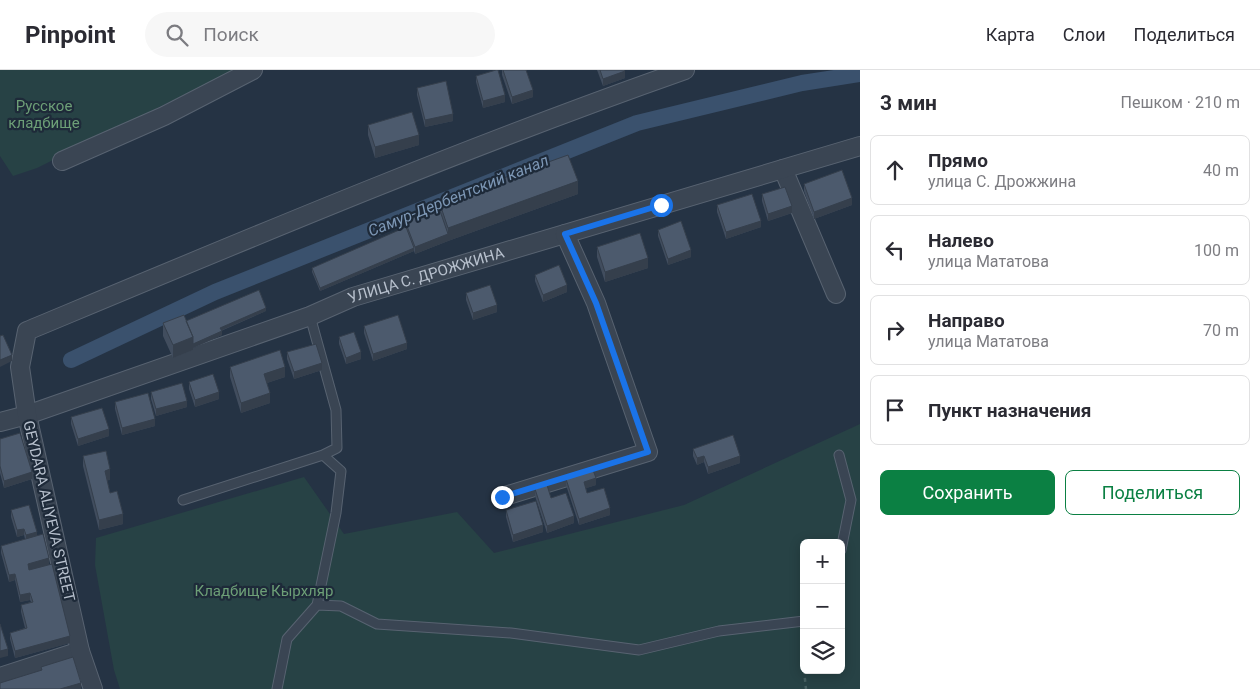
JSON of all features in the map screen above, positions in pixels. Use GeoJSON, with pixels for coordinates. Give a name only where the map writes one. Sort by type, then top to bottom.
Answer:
{"type":"FeatureCollection","features":[{"type":"Feature","properties":{"kind":"street"},"geometry":{"type":"LineString","coordinates":[[62,161],[164,116],[253,70]]}},
{"type":"Feature","properties":{"kind":"street","name":"GEYDARA ALIYEVA STREET"},"geometry":{"type":"LineString","coordinates":[[93,689],[80,651],[27,415],[20,367],[27,331],[409,174],[685,70]]}},
{"type":"Feature","properties":{"kind":"street","name":"УЛИЦА С. ДРОЖЖИНА"},"geometry":{"type":"LineString","coordinates":[[0,422],[27,415],[310,316],[353,297],[860,146]]}},
{"type":"Feature","properties":{"kind":"street"},"geometry":{"type":"LineString","coordinates":[[783,169],[836,294]]}},
{"type":"Feature","properties":{"kind":"street"},"geometry":{"type":"LineString","coordinates":[[502,497],[648,452],[596,303],[565,234]]}},
{"type":"Feature","properties":{"kind":"street"},"geometry":{"type":"LineString","coordinates":[[0,677],[80,651]]}},
{"type":"Feature","properties":{"kind":"lane"},"geometry":{"type":"LineString","coordinates":[[183,500],[323,455],[337,448],[336,410],[310,316]]}},
{"type":"Feature","properties":{"kind":"lane"},"geometry":{"type":"LineString","coordinates":[[278,689],[287,639],[317,605],[336,513],[341,471],[323,455]]}},
{"type":"Feature","properties":{"kind":"lane"},"geometry":{"type":"LineString","coordinates":[[839,455],[851,500],[843,539]]}},
{"type":"Feature","properties":{"kind":"lane"},"geometry":{"type":"LineString","coordinates":[[317,605],[342,606],[377,624],[511,633],[639,650],[718,631],[800,621]]}},
{"type":"Feature","properties":{"kind":"path"},"geometry":{"type":"LineString","coordinates":[[805,674],[806,689]]}},
{"type":"Feature","properties":{"kind":"green space","name":"Русское кладбище"},"geometry":{"type":"Polygon","coordinates":[[[0,70],[234,70],[37,168],[13,176],[0,156],[0,70]]]}},
{"type":"Feature","properties":{"kind":"green space","name":"Кладбище Кырхляр"},"geometry":{"type":"Polygon","coordinates":[[[860,424],[860,689],[120,689],[114,670],[95,565],[96,538],[304,477],[344,534],[457,512],[494,553],[684,505],[860,424]]]}},
{"type":"Feature","properties":{"kind":"building"},"geometry":{"type":"Polygon","coordinates":[[[498,70],[505,95],[483,101],[476,76],[498,70]]]}},
{"type":"Feature","properties":{"kind":"building"},"geometry":{"type":"Polygon","coordinates":[[[503,70],[526,70],[533,90],[512,97],[503,70]]]}},
{"type":"Feature","properties":{"kind":"building"},"geometry":{"type":"Polygon","coordinates":[[[600,70],[624,70],[625,71],[603,79],[600,70]]]}},
{"type":"Feature","properties":{"kind":"building"},"geometry":{"type":"Polygon","coordinates":[[[446,81],[453,114],[425,120],[417,88],[446,81]]]}},
{"type":"Feature","properties":{"kind":"building"},"geometry":{"type":"Polygon","coordinates":[[[412,112],[419,135],[375,147],[368,125],[412,112]]]}},
{"type":"Feature","properties":{"kind":"building"},"geometry":{"type":"Polygon","coordinates":[[[568,155],[578,181],[448,228],[439,201],[568,155]]]}},
{"type":"Feature","properties":{"kind":"building"},"geometry":{"type":"Polygon","coordinates":[[[842,170],[852,198],[814,212],[804,184],[842,170]]]}},
{"type":"Feature","properties":{"kind":"building"},"geometry":{"type":"Polygon","coordinates":[[[785,187],[792,206],[768,214],[762,194],[785,187]]]}},
{"type":"Feature","properties":{"kind":"building"},"geometry":{"type":"Polygon","coordinates":[[[752,194],[761,221],[726,232],[717,205],[752,194]]]}},
{"type":"Feature","properties":{"kind":"building"},"geometry":{"type":"Polygon","coordinates":[[[439,208],[448,234],[415,247],[405,221],[439,208]]]}},
{"type":"Feature","properties":{"kind":"building"},"geometry":{"type":"Polygon","coordinates":[[[681,221],[691,250],[668,259],[658,230],[681,221]]]}},
{"type":"Feature","properties":{"kind":"building"},"geometry":{"type":"Polygon","coordinates":[[[406,227],[414,248],[320,288],[312,268],[406,227]]]}},
{"type":"Feature","properties":{"kind":"building"},"geometry":{"type":"Polygon","coordinates":[[[640,233],[648,258],[605,272],[597,247],[640,233]]]}},
{"type":"Feature","properties":{"kind":"building"},"geometry":{"type":"Polygon","coordinates":[[[559,265],[567,285],[543,295],[535,275],[559,265]]]}},
{"type":"Feature","properties":{"kind":"building"},"geometry":{"type":"Polygon","coordinates":[[[490,285],[497,305],[473,313],[466,293],[490,285]]]}},
{"type":"Feature","properties":{"kind":"building"},"geometry":{"type":"Polygon","coordinates":[[[259,290],[266,308],[220,328],[222,331],[193,344],[193,337],[186,321],[259,290]]]}},
{"type":"Feature","properties":{"kind":"building"},"geometry":{"type":"Polygon","coordinates":[[[184,315],[193,337],[173,345],[163,323],[184,315]]]}},
{"type":"Feature","properties":{"kind":"building"},"geometry":{"type":"Polygon","coordinates":[[[398,315],[407,343],[373,354],[364,326],[398,315]]]}},
{"type":"Feature","properties":{"kind":"building"},"geometry":{"type":"Polygon","coordinates":[[[354,332],[361,352],[346,358],[339,337],[354,332]]]}},
{"type":"Feature","properties":{"kind":"building"},"geometry":{"type":"Polygon","coordinates":[[[3,335],[12,355],[0,360],[0,336],[3,335]]]}},
{"type":"Feature","properties":{"kind":"building"},"geometry":{"type":"Polygon","coordinates":[[[316,344],[322,363],[294,372],[287,352],[316,344]]]}},
{"type":"Feature","properties":{"kind":"building"},"geometry":{"type":"Polygon","coordinates":[[[280,350],[285,367],[264,374],[270,393],[241,403],[230,367],[280,350]]]}},
{"type":"Feature","properties":{"kind":"building"},"geometry":{"type":"Polygon","coordinates":[[[213,374],[219,392],[195,400],[189,382],[213,374]]]}},
{"type":"Feature","properties":{"kind":"building"},"geometry":{"type":"Polygon","coordinates":[[[182,383],[187,401],[156,409],[151,392],[182,383]]]}},
{"type":"Feature","properties":{"kind":"building"},"geometry":{"type":"Polygon","coordinates":[[[148,393],[155,419],[122,428],[115,402],[148,393]]]}},
{"type":"Feature","properties":{"kind":"building"},"geometry":{"type":"Polygon","coordinates":[[[102,408],[109,429],[78,439],[71,417],[102,408]]]}},
{"type":"Feature","properties":{"kind":"building"},"geometry":{"type":"Polygon","coordinates":[[[20,433],[32,472],[4,481],[0,466],[0,439],[20,433]]]}},
{"type":"Feature","properties":{"kind":"building"},"geometry":{"type":"Polygon","coordinates":[[[733,435],[740,456],[708,467],[704,456],[697,458],[693,449],[733,435]]]}},
{"type":"Feature","properties":{"kind":"building"},"geometry":{"type":"Polygon","coordinates":[[[106,451],[110,469],[105,471],[110,493],[117,491],[123,514],[99,520],[83,456],[106,451]]]}},
{"type":"Feature","properties":{"kind":"building"},"geometry":{"type":"Polygon","coordinates":[[[593,470],[596,478],[584,482],[587,493],[604,488],[610,508],[579,519],[566,479],[593,470]]]}},
{"type":"Feature","properties":{"kind":"building"},"geometry":{"type":"Polygon","coordinates":[[[547,485],[551,498],[566,493],[574,516],[547,526],[535,489],[547,485]]]}},
{"type":"Feature","properties":{"kind":"building"},"geometry":{"type":"Polygon","coordinates":[[[536,501],[543,525],[513,535],[506,510],[536,501]]]}},
{"type":"Feature","properties":{"kind":"building"},"geometry":{"type":"Polygon","coordinates":[[[29,505],[37,532],[26,535],[24,529],[17,530],[11,510],[29,505]]]}},
{"type":"Feature","properties":{"kind":"building"},"geometry":{"type":"Polygon","coordinates":[[[43,534],[49,558],[28,564],[29,570],[52,564],[70,636],[15,651],[10,633],[27,628],[21,605],[33,602],[30,593],[20,595],[15,574],[9,575],[1,546],[43,534]]]}},
{"type":"Feature","properties":{"kind":"building"},"geometry":{"type":"Polygon","coordinates":[[[0,624],[8,649],[0,651],[0,624]]]}},
{"type":"Feature","properties":{"kind":"building"},"geometry":{"type":"Polygon","coordinates":[[[73,657],[81,683],[60,689],[0,689],[0,683],[42,670],[41,667],[73,657]]]}},
{"type":"Feature","properties":{"kind":"waterway","name":"Самур-Дербентский канал"},"geometry":{"type":"LineString","coordinates":[[71,360],[215,292],[637,123],[802,83],[860,74]]}},
{"type":"Feature","properties":{"kind":"route"},"geometry":{"type":"LineString","coordinates":[[502,497],[648,452],[596,303],[565,234],[661,205]]}}]}
